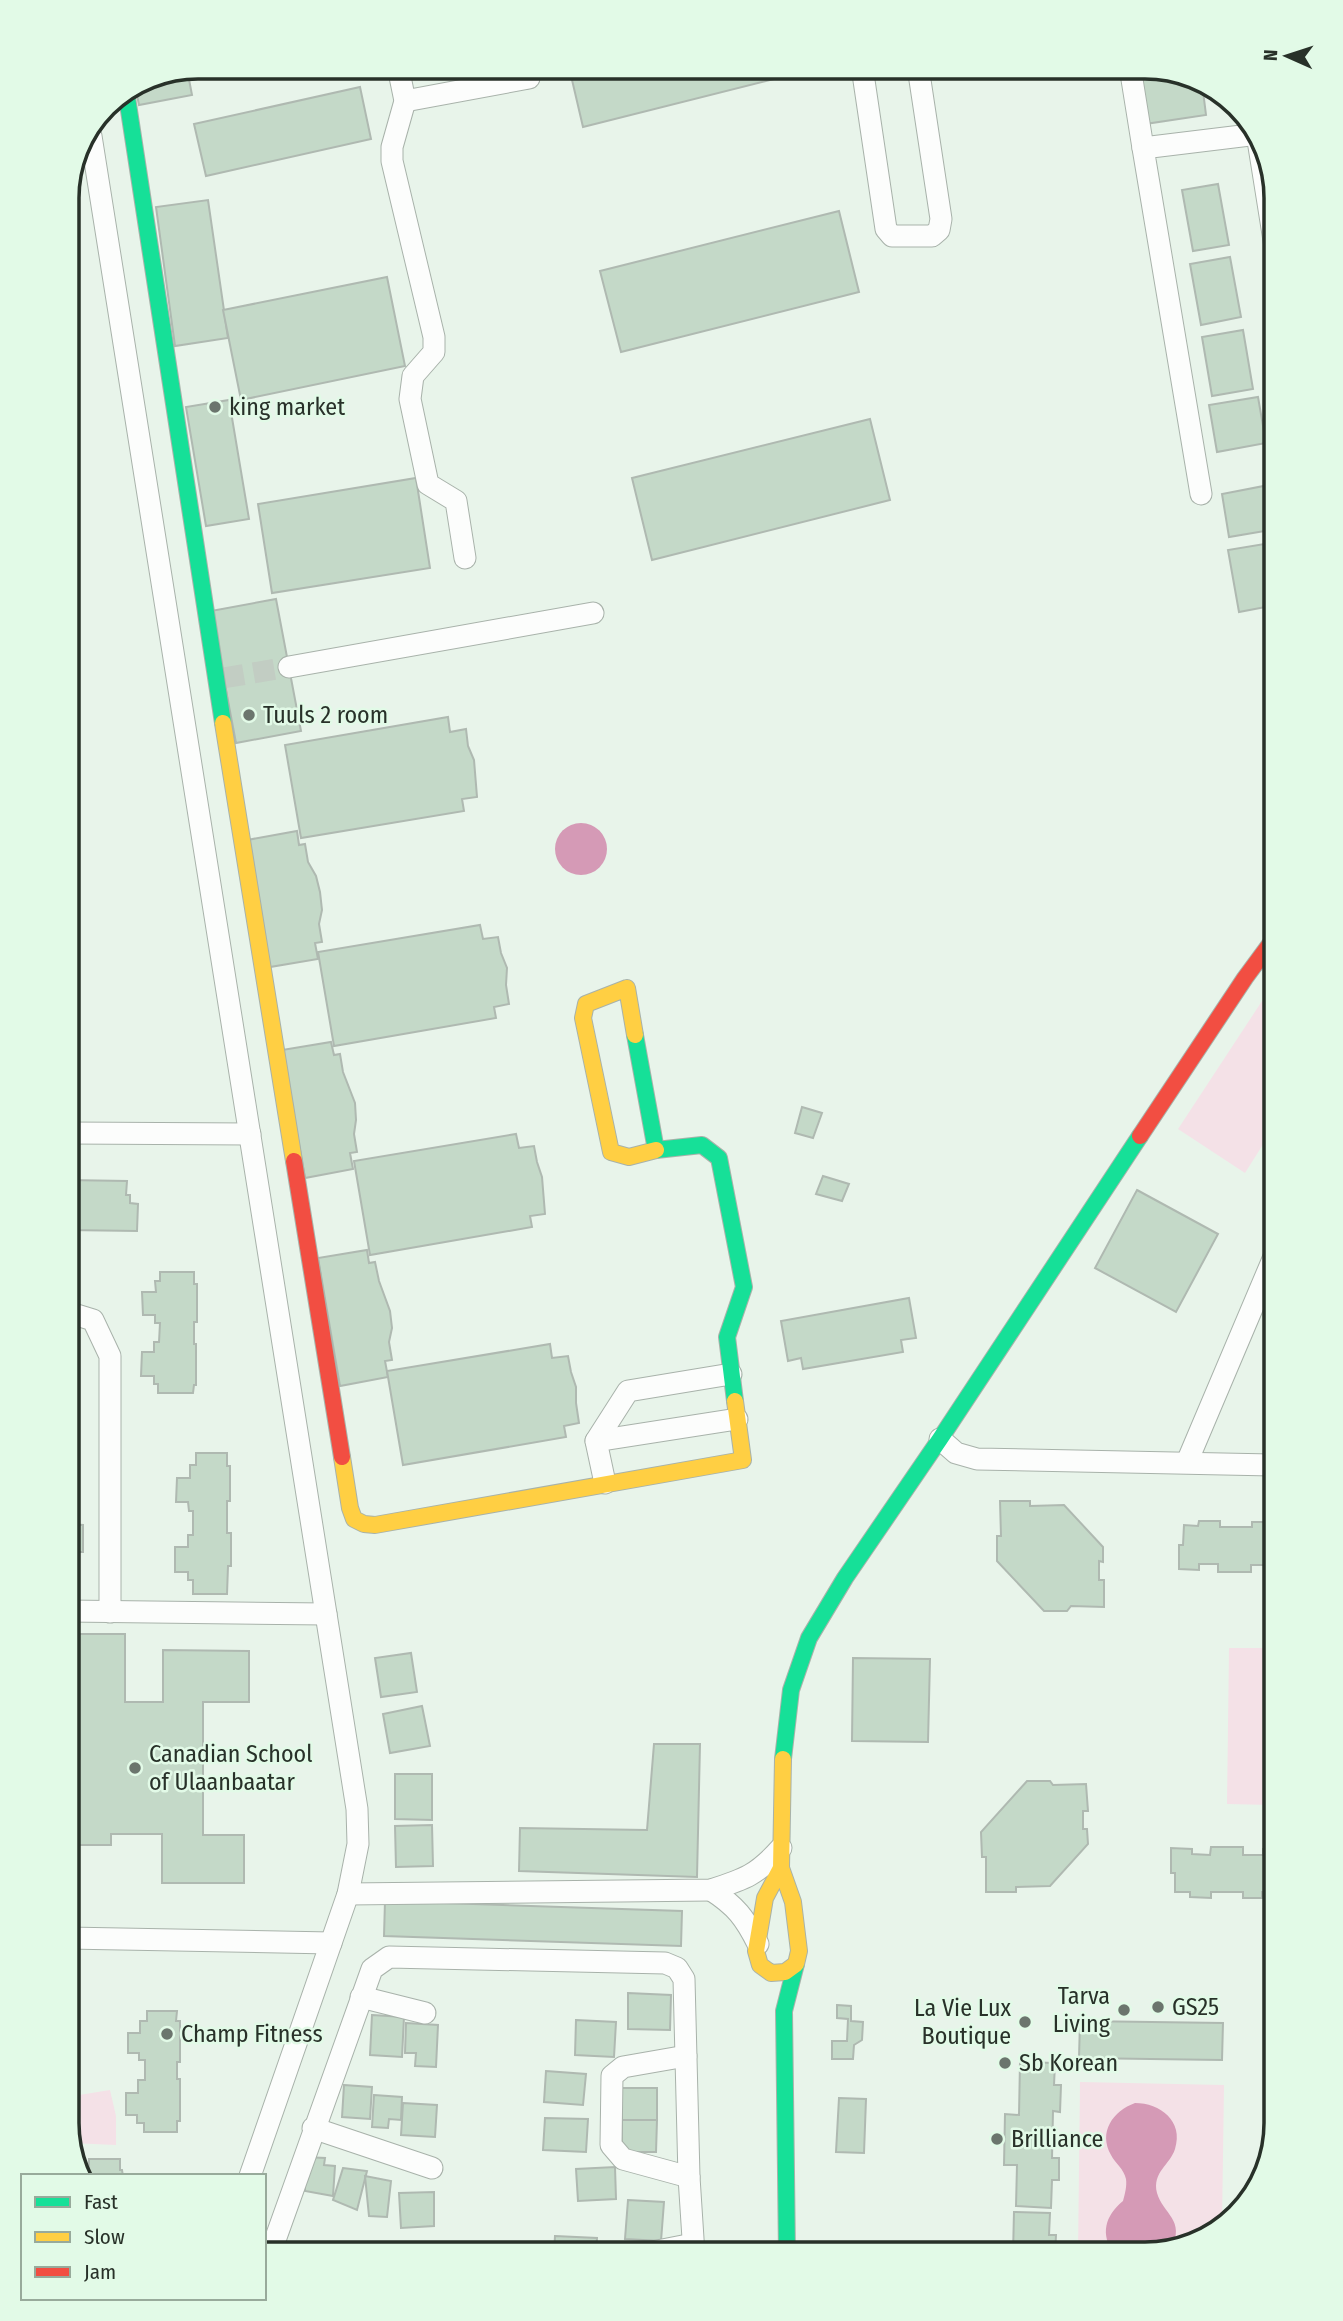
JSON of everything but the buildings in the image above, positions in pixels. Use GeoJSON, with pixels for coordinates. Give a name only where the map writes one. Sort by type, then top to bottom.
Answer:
{"type":"FeatureCollection","features":[{"type":"Feature","properties":{"kind":"street"},"geometry":{"type":"LineString","coordinates":[[401,79],[405,101],[392,147],[392,161],[434,337],[434,352],[413,376],[410,399],[428,484],[456,500],[465,558]]}},
{"type":"Feature","properties":{"kind":"street"},"geometry":{"type":"LineString","coordinates":[[405,101],[524,79]]}},
{"type":"Feature","properties":{"kind":"street"},"geometry":{"type":"LineString","coordinates":[[864,79],[886,229],[892,236],[932,236],[939,230],[941,219],[920,79]]}},
{"type":"Feature","properties":{"kind":"street"},"geometry":{"type":"LineString","coordinates":[[1132,79],[1201,494]]}},
{"type":"Feature","properties":{"kind":"street"},"geometry":{"type":"LineString","coordinates":[[128,102],[343,1466],[354,1519],[363,1524],[374,1525],[743,1460],[727,1338],[744,1287],[719,1158],[702,1145],[656,1150],[629,1157],[611,1152],[583,1017],[586,1004],[627,988],[656,1150]]}},
{"type":"Feature","properties":{"kind":"street"},"geometry":{"type":"LineString","coordinates":[[1143,148],[1247,135]]}},
{"type":"Feature","properties":{"kind":"street"},"geometry":{"type":"LineString","coordinates":[[92,143],[357,1809],[358,1844],[348,1894],[251,2174]]}},
{"type":"Feature","properties":{"kind":"street"},"geometry":{"type":"LineString","coordinates":[[289,667],[593,613]]}},
{"type":"Feature","properties":{"kind":"street"},"geometry":{"type":"LineString","coordinates":[[178,685],[220,679]]}},
{"type":"Feature","properties":{"kind":"street"},"geometry":{"type":"LineString","coordinates":[[787,2242],[784,2011],[799,1951],[793,1902],[781,1858],[783,1744],[791,1689],[809,1638],[845,1578],[1264,952]]}},
{"type":"Feature","properties":{"kind":"street"},"geometry":{"type":"LineString","coordinates":[[79,1133],[250,1134]]}},
{"type":"Feature","properties":{"kind":"street"},"geometry":{"type":"LineString","coordinates":[[1187,1462],[1264,1280]]}},
{"type":"Feature","properties":{"kind":"street"},"geometry":{"type":"LineString","coordinates":[[79,1316],[93,1320],[110,1356],[110,1612]]}},
{"type":"Feature","properties":{"kind":"street"},"geometry":{"type":"LineString","coordinates":[[605,1483],[596,1441],[628,1391],[732,1374]]}},
{"type":"Feature","properties":{"kind":"street"},"geometry":{"type":"LineString","coordinates":[[596,1441],[737,1419]]}},
{"type":"Feature","properties":{"kind":"street"},"geometry":{"type":"LineString","coordinates":[[940,1439],[956,1453],[977,1459],[1264,1465]]}},
{"type":"Feature","properties":{"kind":"street"},"geometry":{"type":"LineString","coordinates":[[79,1611],[326,1614]]}},
{"type":"Feature","properties":{"kind":"street"},"geometry":{"type":"LineString","coordinates":[[348,1894],[711,1890],[746,1879],[781,1858]]}},
{"type":"Feature","properties":{"kind":"street"},"geometry":{"type":"LineString","coordinates":[[781,1858],[765,1898],[757,1958],[765,1969],[784,2011]]}},
{"type":"Feature","properties":{"kind":"street"},"geometry":{"type":"LineString","coordinates":[[711,1890],[730,1902],[745,1918],[758,1944]]}},
{"type":"Feature","properties":{"kind":"street"},"geometry":{"type":"LineString","coordinates":[[765,1898],[780,1892],[793,1902]]}},
{"type":"Feature","properties":{"kind":"street"},"geometry":{"type":"LineString","coordinates":[[79,1938],[331,1943]]}},
{"type":"Feature","properties":{"kind":"street"},"geometry":{"type":"LineString","coordinates":[[274,2242],[372,1969],[389,1957],[665,1963],[677,1968],[684,1979],[693,2242]]}},
{"type":"Feature","properties":{"kind":"street"},"geometry":{"type":"LineString","coordinates":[[765,1969],[778,1974],[796,1964]]}},
{"type":"Feature","properties":{"kind":"street"},"geometry":{"type":"LineString","coordinates":[[361,1997],[425,2013]]}},
{"type":"Feature","properties":{"kind":"street"},"geometry":{"type":"LineString","coordinates":[[686,2056],[623,2067],[612,2076],[611,2145],[623,2159],[689,2177]]}},
{"type":"Feature","properties":{"kind":"street"},"geometry":{"type":"LineString","coordinates":[[313,2128],[432,2168]]}},
{"type":"Feature","properties":{"kind":"shaded area"},"geometry":{"type":"Polygon","coordinates":[[[581,823],[591,825],[599,831],[605,839],[605,859],[599,867],[591,873],[581,875],[571,873],[563,867],[557,859],[555,849],[557,839],[563,831],[571,825],[581,823]]]}},
{"type":"Feature","properties":{"kind":"shaded area"},"geometry":{"type":"Polygon","coordinates":[[[1262,1001],[1264,1143],[1245,1173],[1178,1129],[1262,1001]]]}},
{"type":"Feature","properties":{"kind":"shaded area"},"geometry":{"type":"Polygon","coordinates":[[[1229,1648],[1264,1648],[1264,1805],[1227,1804],[1229,1648]]]}},
{"type":"Feature","properties":{"kind":"shaded area"},"geometry":{"type":"Polygon","coordinates":[[[1080,2082],[1224,2085],[1222,2214],[1198,2230],[1169,2240],[1078,2242],[1080,2082]]]}},
{"type":"Feature","properties":{"kind":"shaded area"},"geometry":{"type":"Polygon","coordinates":[[[110,2090],[116,2116],[116,2145],[81,2143],[79,2095],[110,2090]]]}},
{"type":"Feature","properties":{"kind":"shaded area"},"geometry":{"type":"Polygon","coordinates":[[[1135,2103],[1153,2106],[1168,2116],[1176,2130],[1173,2155],[1159,2174],[1156,2186],[1160,2200],[1175,2224],[1175,2238],[1146,2242],[1108,2242],[1107,2239],[1106,2226],[1112,2213],[1123,2201],[1126,2182],[1125,2175],[1107,2146],[1107,2131],[1114,2117],[1135,2103]]]}},
{"type":"Feature","properties":{"kind":"tunnel"},"geometry":{"type":"LineString","coordinates":[[223,678],[289,667]]}},
{"type":"Feature","properties":{"kind":"traffic: fast"},"geometry":{"type":"LineString","coordinates":[[128,102],[223,723]]}},
{"type":"Feature","properties":{"kind":"traffic: fast"},"geometry":{"type":"LineString","coordinates":[[635,1035],[656,1150],[702,1145],[719,1158],[744,1287],[727,1337],[735,1401]]}},
{"type":"Feature","properties":{"kind":"traffic: fast"},"geometry":{"type":"LineString","coordinates":[[783,1759],[791,1690],[809,1638],[845,1578],[1140,1136]]}},
{"type":"Feature","properties":{"kind":"traffic: fast"},"geometry":{"type":"LineString","coordinates":[[787,2242],[784,2011],[796,1964]]}},
{"type":"Feature","properties":{"kind":"traffic: slow"},"geometry":{"type":"LineString","coordinates":[[223,723],[294,1161]]}},
{"type":"Feature","properties":{"kind":"traffic: slow"},"geometry":{"type":"LineString","coordinates":[[635,1035],[627,988],[586,1004],[583,1018],[611,1152],[629,1157],[656,1150]]}},
{"type":"Feature","properties":{"kind":"traffic: slow"},"geometry":{"type":"LineString","coordinates":[[342,1457],[354,1519],[375,1525],[743,1460],[735,1401]]}},
{"type":"Feature","properties":{"kind":"traffic: slow"},"geometry":{"type":"LineString","coordinates":[[781,1868],[765,1898],[756,1951],[760,1965],[771,1973],[785,1972],[796,1964],[799,1951],[793,1902],[781,1868],[783,1759]]}},
{"type":"Feature","properties":{"kind":"traffic: jam"},"geometry":{"type":"LineString","coordinates":[[1140,1136],[1264,952]]}},
{"type":"Feature","properties":{"kind":"traffic: jam"},"geometry":{"type":"LineString","coordinates":[[294,1161],[342,1457]]}},
{"type":"Feature","properties":{"kind":"place","name":"king market"},"geometry":{"type":"Point","coordinates":[215,407]}},
{"type":"Feature","properties":{"kind":"place","name":"Tuuls 2 room"},"geometry":{"type":"Point","coordinates":[249,715]}},
{"type":"Feature","properties":{"kind":"place","name":"Canadian School of Ulaanbaatar"},"geometry":{"type":"Point","coordinates":[135,1768]}},
{"type":"Feature","properties":{"kind":"place","name":"GS25"},"geometry":{"type":"Point","coordinates":[1158,2007]}},
{"type":"Feature","properties":{"kind":"place","name":"Tarva Living"},"geometry":{"type":"Point","coordinates":[1124,2010]}},
{"type":"Feature","properties":{"kind":"place","name":"La Vie Lux Boutique"},"geometry":{"type":"Point","coordinates":[1025,2022]}},
{"type":"Feature","properties":{"kind":"place","name":"Champ Fitness"},"geometry":{"type":"Point","coordinates":[167,2034]}},
{"type":"Feature","properties":{"kind":"place","name":"Sb Korean"},"geometry":{"type":"Point","coordinates":[1005,2063]}},
{"type":"Feature","properties":{"kind":"place","name":"Brilliance"},"geometry":{"type":"Point","coordinates":[997,2139]}}]}
